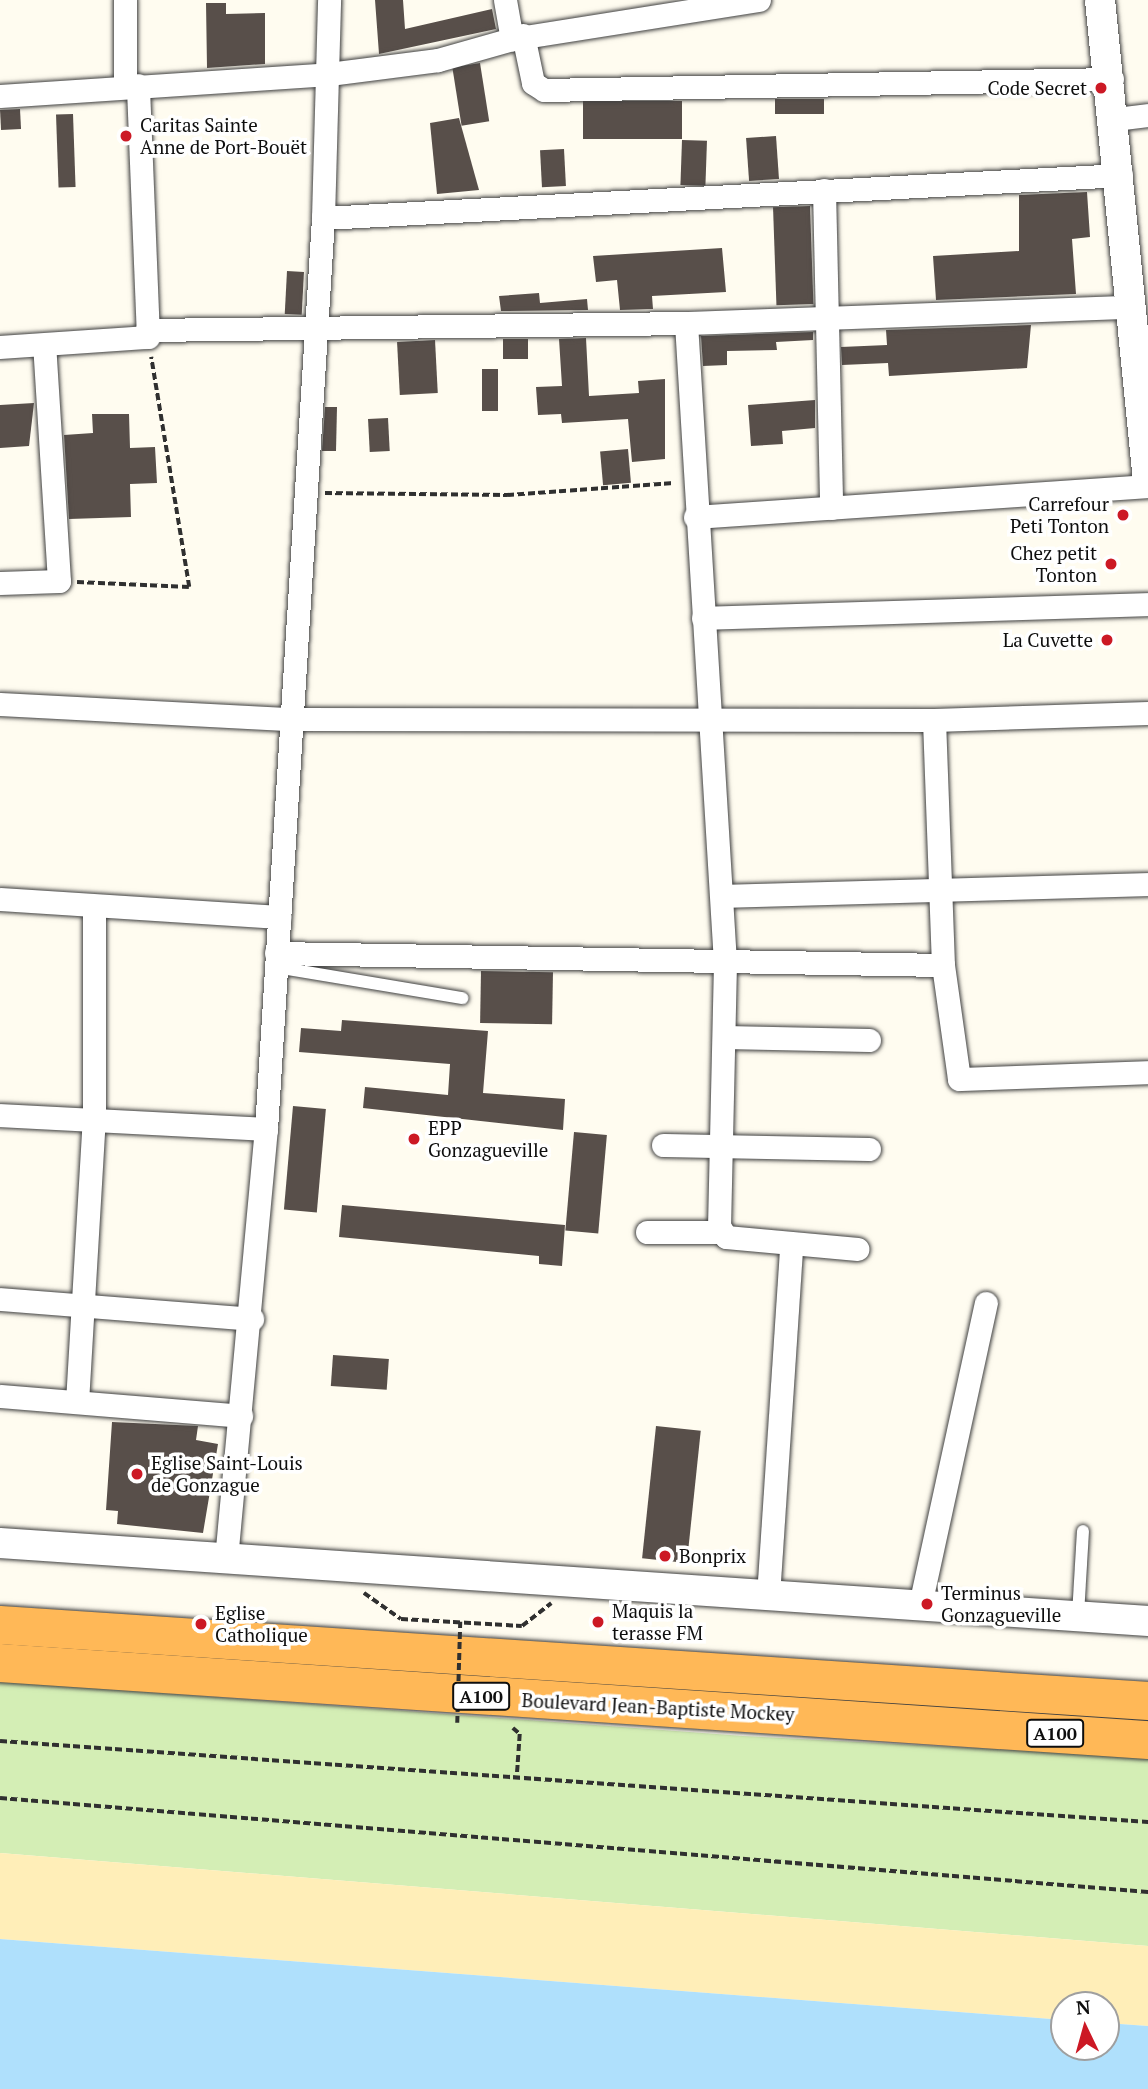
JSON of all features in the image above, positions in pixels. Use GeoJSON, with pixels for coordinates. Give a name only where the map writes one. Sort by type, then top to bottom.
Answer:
{"type":"FeatureCollection","features":[{"type":"Feature","properties":{"kind":"highway","name":"Boulevard Jean-Baptiste Mockey"},"geometry":{"type":"LineString","coordinates":[[0,1625],[1148,1701]]}},
{"type":"Feature","properties":{"kind":"highway","name":"Boulevard Jean-Baptiste Mockey"},"geometry":{"type":"LineString","coordinates":[[0,1663],[1148,1740]]}},
{"type":"Feature","properties":{"kind":"street"},"geometry":{"type":"LineString","coordinates":[[125,0],[147,333]]}},
{"type":"Feature","properties":{"kind":"street"},"geometry":{"type":"LineString","coordinates":[[226,1559],[252,1320],[266,1129],[323,218],[330,0]]}},
{"type":"Feature","properties":{"kind":"street"},"geometry":{"type":"LineString","coordinates":[[505,0],[533,83],[544,90],[1112,79]]}},
{"type":"Feature","properties":{"kind":"street"},"geometry":{"type":"LineString","coordinates":[[0,96],[132,85],[329,74],[438,60],[518,37],[759,0]]}},
{"type":"Feature","properties":{"kind":"street"},"geometry":{"type":"LineString","coordinates":[[695,517],[831,508],[1148,474],[1116,118],[1100,0],[1110,0]]}},
{"type":"Feature","properties":{"kind":"street"},"geometry":{"type":"LineString","coordinates":[[1116,118],[1148,115]]}},
{"type":"Feature","properties":{"kind":"street"},"geometry":{"type":"LineString","coordinates":[[323,218],[1121,175]]}},
{"type":"Feature","properties":{"kind":"street"},"geometry":{"type":"LineString","coordinates":[[824,190],[831,508]]}},
{"type":"Feature","properties":{"kind":"street"},"geometry":{"type":"LineString","coordinates":[[0,347],[44,345],[147,333],[686,323],[1132,307]]}},
{"type":"Feature","properties":{"kind":"street"},"geometry":{"type":"LineString","coordinates":[[686,323],[691,482],[713,720],[725,963],[720,1232]]}},
{"type":"Feature","properties":{"kind":"street"},"geometry":{"type":"LineString","coordinates":[[0,583],[59,581],[44,345]]}},
{"type":"Feature","properties":{"kind":"street"},"geometry":{"type":"LineString","coordinates":[[703,618],[1148,604]]}},
{"type":"Feature","properties":{"kind":"street"},"geometry":{"type":"LineString","coordinates":[[0,704],[291,719],[934,720],[1148,713]]}},
{"type":"Feature","properties":{"kind":"street"},"geometry":{"type":"LineString","coordinates":[[934,720],[943,891],[943,965],[959,1079],[1148,1072]]}},
{"type":"Feature","properties":{"kind":"street"},"geometry":{"type":"LineString","coordinates":[[722,896],[1148,884]]}},
{"type":"Feature","properties":{"kind":"street"},"geometry":{"type":"LineString","coordinates":[[0,899],[94,907],[279,916]]}},
{"type":"Feature","properties":{"kind":"street"},"geometry":{"type":"LineString","coordinates":[[78,1402],[94,1119],[94,907]]}},
{"type":"Feature","properties":{"kind":"street"},"geometry":{"type":"LineString","coordinates":[[276,960],[943,965]]}},
{"type":"Feature","properties":{"kind":"street"},"geometry":{"type":"LineString","coordinates":[[724,1037],[869,1040]]}},
{"type":"Feature","properties":{"kind":"street"},"geometry":{"type":"LineString","coordinates":[[0,1115],[266,1129]]}},
{"type":"Feature","properties":{"kind":"street"},"geometry":{"type":"LineString","coordinates":[[663,1145],[869,1149]]}},
{"type":"Feature","properties":{"kind":"street"},"geometry":{"type":"LineString","coordinates":[[647,1232],[720,1232],[792,1247],[858,1248]]}},
{"type":"Feature","properties":{"kind":"street"},"geometry":{"type":"LineString","coordinates":[[768,1596],[792,1247]]}},
{"type":"Feature","properties":{"kind":"street"},"geometry":{"type":"LineString","coordinates":[[0,1299],[252,1320]]}},
{"type":"Feature","properties":{"kind":"street"},"geometry":{"type":"LineString","coordinates":[[920,1605],[986,1303]]}},
{"type":"Feature","properties":{"kind":"street"},"geometry":{"type":"LineString","coordinates":[[0,1396],[240,1416]]}},
{"type":"Feature","properties":{"kind":"street"},"geometry":{"type":"LineString","coordinates":[[0,1543],[1148,1621]]}},
{"type":"Feature","properties":{"kind":"lane"},"geometry":{"type":"LineString","coordinates":[[276,960],[463,999]]}},
{"type":"Feature","properties":{"kind":"lane"},"geometry":{"type":"LineString","coordinates":[[1078,1615],[1083,1531]]}},
{"type":"Feature","properties":{"kind":"path"},"geometry":{"type":"LineString","coordinates":[[59,581],[189,587],[147,333]]}},
{"type":"Feature","properties":{"kind":"path"},"geometry":{"type":"LineString","coordinates":[[306,493],[507,495],[691,482]]}},
{"type":"Feature","properties":{"kind":"path"},"geometry":{"type":"LineString","coordinates":[[401,1619],[522,1626]]}},
{"type":"Feature","properties":{"kind":"path"},"geometry":{"type":"LineString","coordinates":[[457,1723],[460,1622]]}},
{"type":"Feature","properties":{"kind":"path"},"geometry":{"type":"LineString","coordinates":[[514,1728],[520,1734],[517,1777]]}},
{"type":"Feature","properties":{"kind":"path"},"geometry":{"type":"LineString","coordinates":[[0,1741],[1148,1822]]}},
{"type":"Feature","properties":{"kind":"path"},"geometry":{"type":"LineString","coordinates":[[0,1798],[1148,1892]]}},
{"type":"Feature","properties":{"kind":"green space"},"geometry":{"type":"Polygon","coordinates":[[[0,1681],[743,1736],[1148,1757],[1148,1946],[0,1853],[0,1681]]]}},
{"type":"Feature","properties":{"kind":"sand"},"geometry":{"type":"Polygon","coordinates":[[[0,1853],[1148,1946],[1148,2026],[1120,2024],[1120,1991],[1050,1991],[1050,2019],[0,1939],[0,1853]]]}},
{"type":"Feature","properties":{"kind":"water"},"geometry":{"type":"Polygon","coordinates":[[[0,1939],[1050,2019],[1050,2061],[1120,2061],[1120,2024],[1148,2026],[1148,2089],[0,2089],[0,1939]]]}},
{"type":"Feature","properties":{"kind":"building"},"geometry":{"type":"Polygon","coordinates":[[[375,0],[403,0],[405,29],[492,9],[496,29],[379,54],[375,0]]]}},
{"type":"Feature","properties":{"kind":"building"},"geometry":{"type":"Polygon","coordinates":[[[206,3],[226,3],[226,14],[265,13],[265,64],[207,68],[206,3]]]}},
{"type":"Feature","properties":{"kind":"building"},"geometry":{"type":"Polygon","coordinates":[[[480,63],[489,121],[462,126],[452,67],[480,63]]]}},
{"type":"Feature","properties":{"kind":"building"},"geometry":{"type":"Polygon","coordinates":[[[775,99],[824,99],[824,114],[775,114],[775,99]]]}},
{"type":"Feature","properties":{"kind":"building"},"geometry":{"type":"Polygon","coordinates":[[[583,101],[682,101],[682,139],[583,139],[583,101]]]}},
{"type":"Feature","properties":{"kind":"building"},"geometry":{"type":"Polygon","coordinates":[[[20,109],[21,129],[1,130],[0,110],[20,109]]]}},
{"type":"Feature","properties":{"kind":"building"},"geometry":{"type":"Polygon","coordinates":[[[73,114],[76,187],[59,188],[56,115],[73,114]]]}},
{"type":"Feature","properties":{"kind":"building"},"geometry":{"type":"Polygon","coordinates":[[[459,118],[479,190],[437,194],[430,123],[459,118]]]}},
{"type":"Feature","properties":{"kind":"building"},"geometry":{"type":"Polygon","coordinates":[[[776,136],[779,179],[749,181],[746,138],[776,136]]]}},
{"type":"Feature","properties":{"kind":"building"},"geometry":{"type":"Polygon","coordinates":[[[682,140],[707,141],[705,186],[680,185],[682,140]]]}},
{"type":"Feature","properties":{"kind":"building"},"geometry":{"type":"Polygon","coordinates":[[[564,149],[566,186],[542,187],[540,150],[564,149]]]}},
{"type":"Feature","properties":{"kind":"building"},"geometry":{"type":"Polygon","coordinates":[[[1087,192],[1090,237],[1072,239],[1076,294],[936,300],[933,256],[1019,251],[1019,195],[1087,192]]]}},
{"type":"Feature","properties":{"kind":"building"},"geometry":{"type":"Polygon","coordinates":[[[810,206],[813,304],[776,305],[773,207],[810,206]]]}},
{"type":"Feature","properties":{"kind":"building"},"geometry":{"type":"Polygon","coordinates":[[[722,248],[726,292],[652,296],[653,309],[620,310],[617,280],[596,282],[593,256],[722,248]]]}},
{"type":"Feature","properties":{"kind":"building"},"geometry":{"type":"Polygon","coordinates":[[[287,271],[304,272],[302,315],[285,314],[287,271]]]}},
{"type":"Feature","properties":{"kind":"building"},"geometry":{"type":"Polygon","coordinates":[[[539,293],[540,303],[587,299],[588,310],[501,311],[499,296],[539,293]]]}},
{"type":"Feature","properties":{"kind":"building"},"geometry":{"type":"Polygon","coordinates":[[[1031,325],[1027,368],[889,376],[888,363],[842,365],[841,347],[887,345],[886,330],[1031,325]]]}},
{"type":"Feature","properties":{"kind":"building"},"geometry":{"type":"Polygon","coordinates":[[[813,332],[813,340],[776,342],[777,350],[727,351],[727,365],[703,366],[701,336],[813,332]]]}},
{"type":"Feature","properties":{"kind":"building"},"geometry":{"type":"Polygon","coordinates":[[[586,338],[589,396],[639,393],[638,381],[665,379],[665,459],[632,462],[628,419],[562,423],[561,414],[538,415],[536,387],[562,386],[559,339],[586,338]]]}},
{"type":"Feature","properties":{"kind":"building"},"geometry":{"type":"Polygon","coordinates":[[[503,339],[528,339],[528,359],[503,359],[503,339]]]}},
{"type":"Feature","properties":{"kind":"building"},"geometry":{"type":"Polygon","coordinates":[[[435,340],[438,393],[400,395],[397,342],[435,340]]]}},
{"type":"Feature","properties":{"kind":"building"},"geometry":{"type":"Polygon","coordinates":[[[482,369],[498,369],[498,411],[482,411],[482,369]]]}},
{"type":"Feature","properties":{"kind":"building"},"geometry":{"type":"Polygon","coordinates":[[[815,400],[815,428],[782,431],[783,444],[751,446],[748,405],[815,400]]]}},
{"type":"Feature","properties":{"kind":"building"},"geometry":{"type":"Polygon","coordinates":[[[34,403],[29,446],[0,448],[0,405],[34,403]]]}},
{"type":"Feature","properties":{"kind":"building"},"geometry":{"type":"Polygon","coordinates":[[[325,407],[337,407],[336,451],[322,451],[325,407]]]}},
{"type":"Feature","properties":{"kind":"building"},"geometry":{"type":"Polygon","coordinates":[[[92,414],[129,414],[130,448],[155,447],[157,483],[130,484],[131,517],[69,519],[64,435],[93,433],[92,414]]]}},
{"type":"Feature","properties":{"kind":"building"},"geometry":{"type":"Polygon","coordinates":[[[388,418],[390,451],[370,452],[368,419],[388,418]]]}},
{"type":"Feature","properties":{"kind":"building"},"geometry":{"type":"Polygon","coordinates":[[[628,449],[631,483],[603,485],[600,451],[628,449]]]}},
{"type":"Feature","properties":{"kind":"building"},"geometry":{"type":"Polygon","coordinates":[[[481,971],[553,972],[552,1024],[480,1023],[481,971]]]}},
{"type":"Feature","properties":{"kind":"building"},"geometry":{"type":"Polygon","coordinates":[[[342,1020],[488,1031],[483,1093],[565,1099],[563,1130],[363,1108],[365,1087],[448,1095],[450,1064],[299,1052],[301,1028],[341,1031],[342,1020]]]}},
{"type":"Feature","properties":{"kind":"building"},"geometry":{"type":"Polygon","coordinates":[[[293,1106],[326,1109],[317,1212],[284,1210],[293,1106]]]}},
{"type":"Feature","properties":{"kind":"building"},"geometry":{"type":"Polygon","coordinates":[[[574,1132],[607,1135],[598,1233],[565,1231],[574,1132]]]}},
{"type":"Feature","properties":{"kind":"building"},"geometry":{"type":"Polygon","coordinates":[[[342,1205],[565,1225],[562,1266],[539,1264],[539,1256],[339,1237],[342,1205]]]}},
{"type":"Feature","properties":{"kind":"building"},"geometry":{"type":"Polygon","coordinates":[[[333,1355],[389,1359],[387,1390],[331,1386],[333,1355]]]}},
{"type":"Feature","properties":{"kind":"building"},"geometry":{"type":"Polygon","coordinates":[[[112,1422],[198,1426],[196,1440],[218,1444],[203,1533],[117,1524],[118,1511],[106,1510],[112,1422]]]}},
{"type":"Feature","properties":{"kind":"building"},"geometry":{"type":"Polygon","coordinates":[[[656,1426],[701,1431],[687,1563],[642,1558],[656,1426]]]}},
{"type":"Feature","properties":{"kind":"place","name":"Code Secret"},"geometry":{"type":"Point","coordinates":[1101,88]}},
{"type":"Feature","properties":{"kind":"place","name":"Caritas Sainte Anne de Port-Bouët"},"geometry":{"type":"Point","coordinates":[126,136]}},
{"type":"Feature","properties":{"kind":"place","name":"Carrefour Peti Tonton"},"geometry":{"type":"Point","coordinates":[1123,515]}},
{"type":"Feature","properties":{"kind":"place","name":"Chez petit Tonton"},"geometry":{"type":"Point","coordinates":[1111,564]}},
{"type":"Feature","properties":{"kind":"place","name":"La Cuvette"},"geometry":{"type":"Point","coordinates":[1107,640]}},
{"type":"Feature","properties":{"kind":"place","name":"EPP Gonzagueville"},"geometry":{"type":"Point","coordinates":[414,1139]}},
{"type":"Feature","properties":{"kind":"place","name":"Eglise Saint-Louis de Gonzague"},"geometry":{"type":"Point","coordinates":[137,1474]}},
{"type":"Feature","properties":{"kind":"place","name":"Bonprix"},"geometry":{"type":"Point","coordinates":[665,1556]}},
{"type":"Feature","properties":{"kind":"place","name":"Terminus Gonzagueville"},"geometry":{"type":"Point","coordinates":[927,1604]}},
{"type":"Feature","properties":{"kind":"place","name":"Maquis la terasse FM"},"geometry":{"type":"Point","coordinates":[598,1622]}},
{"type":"Feature","properties":{"kind":"place","name":"Eglise Catholique"},"geometry":{"type":"Point","coordinates":[201,1624]}}]}
